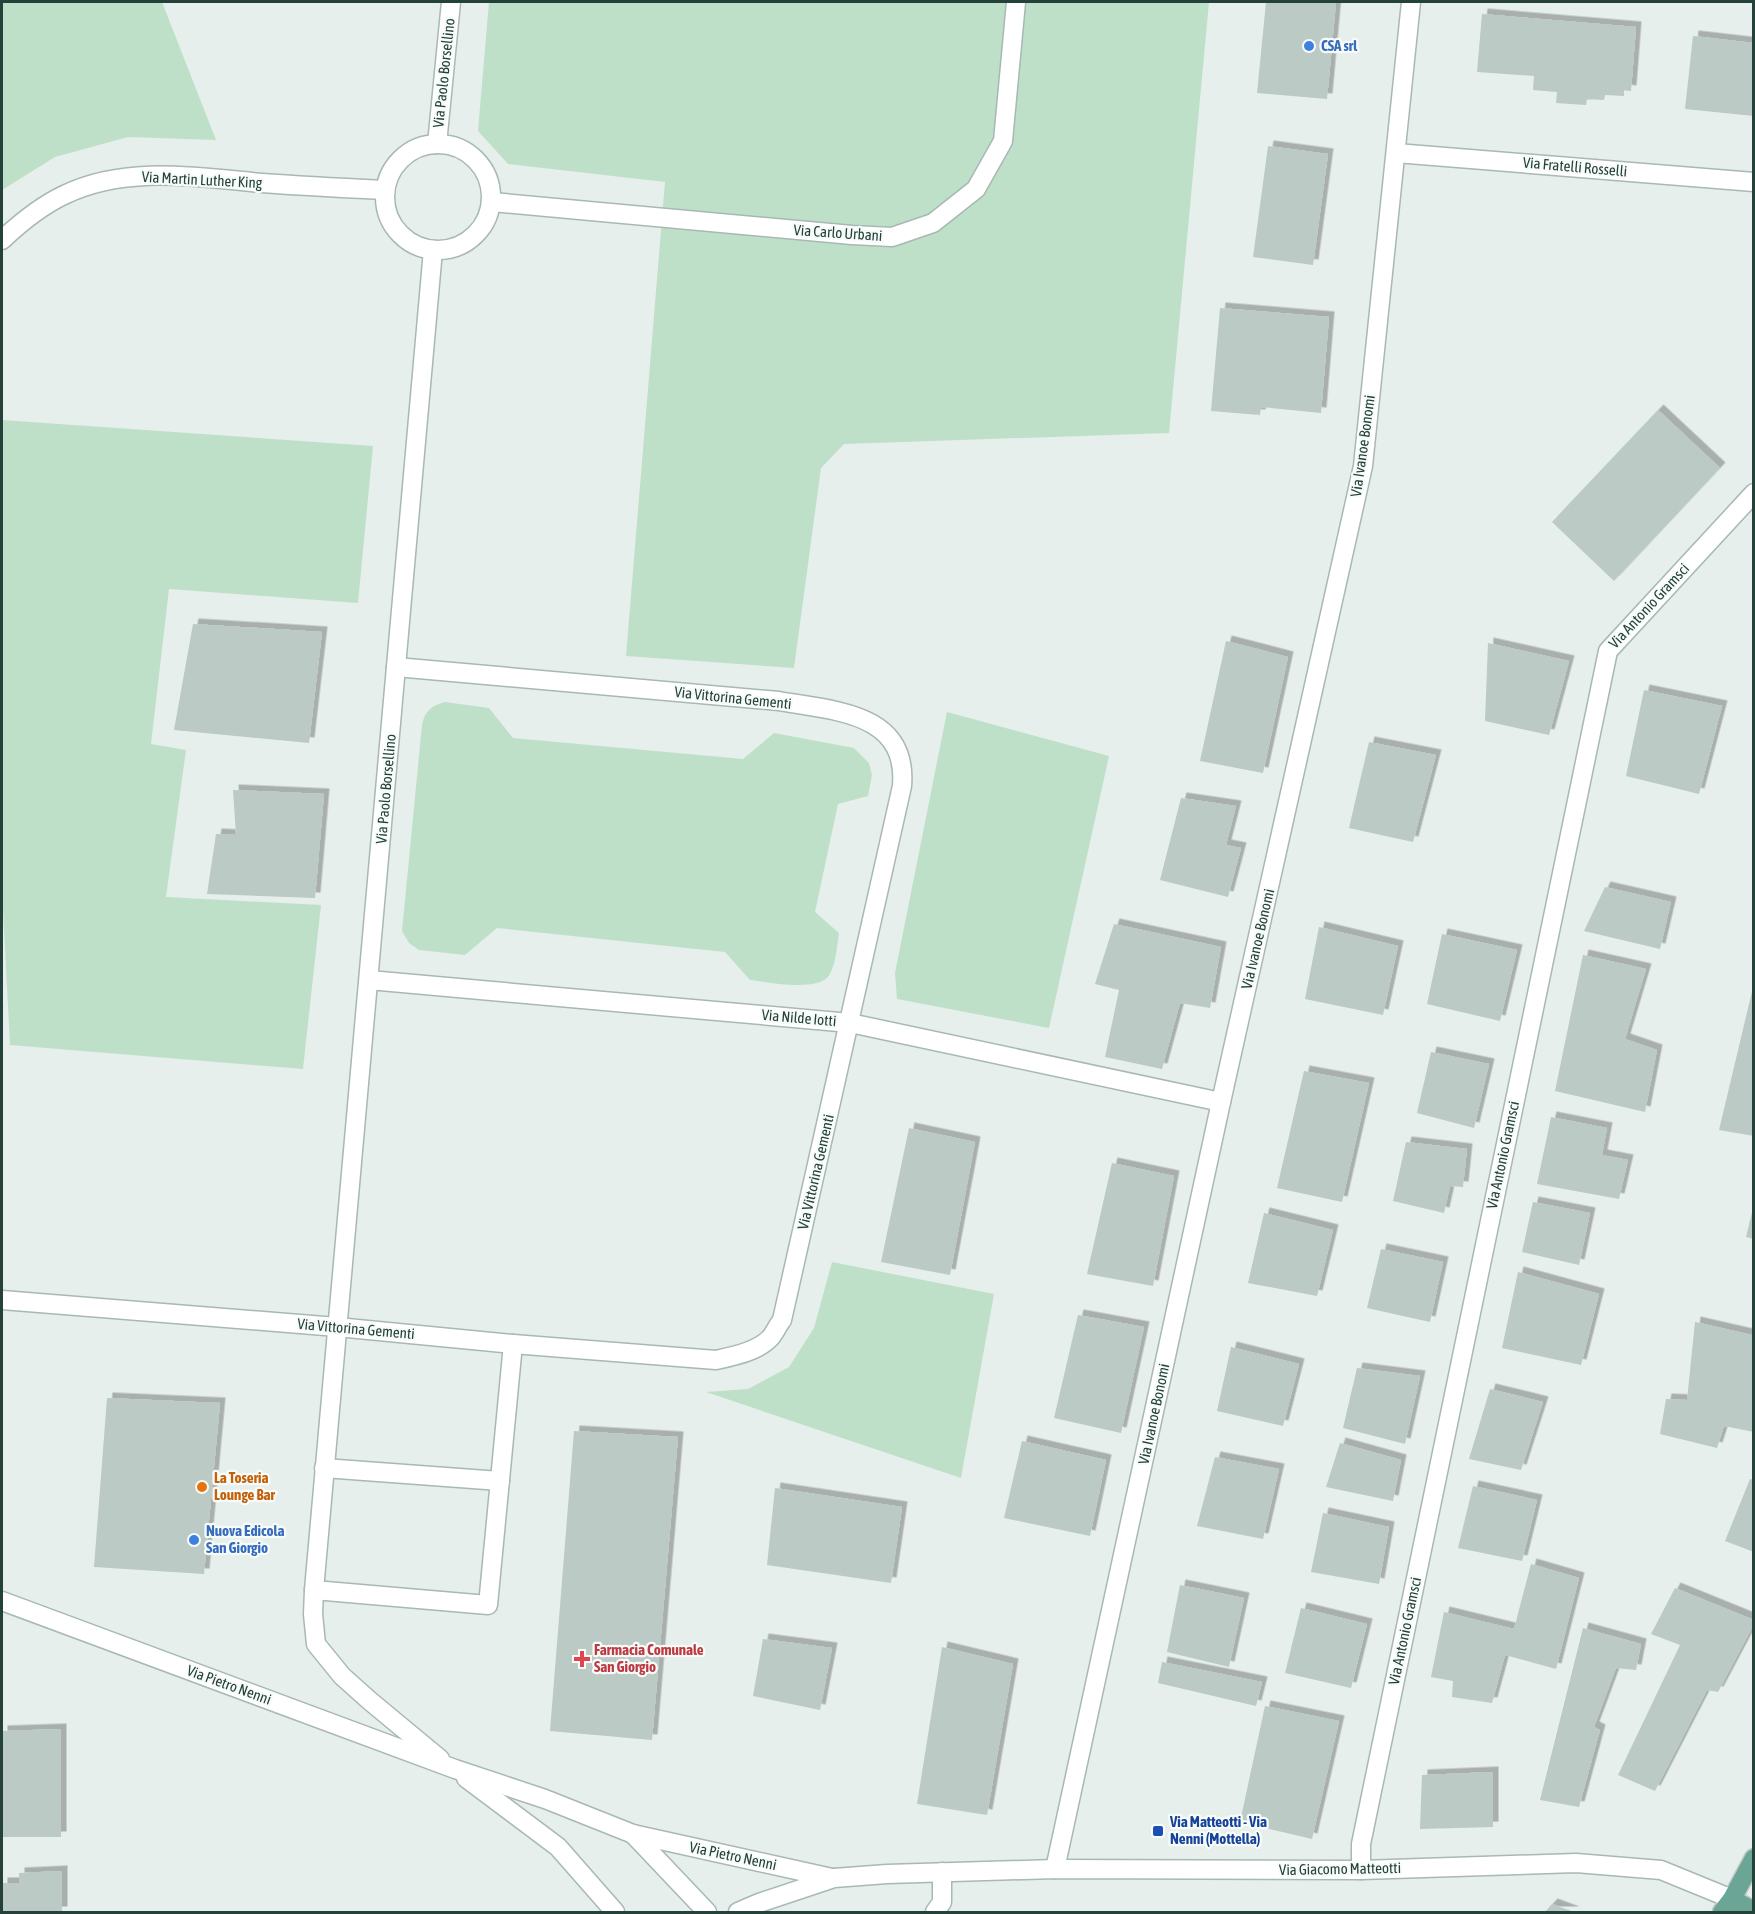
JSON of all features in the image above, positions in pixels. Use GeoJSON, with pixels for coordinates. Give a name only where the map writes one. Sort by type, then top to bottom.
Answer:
{"type":"FeatureCollection","features":[{"type":"Feature","properties":{"kind":"main road"},"geometry":{"type":"LineString","coordinates":[[1754,1858],[1727,1906],[1754,1911]]}},
{"type":"Feature","properties":{"kind":"street","name":"Via Paolo Borsellino"},"geometry":{"type":"LineString","coordinates":[[437,144],[451,2]]}},
{"type":"Feature","properties":{"kind":"street","name":"Via Carlo Urbani"},"geometry":{"type":"LineString","coordinates":[[492,202],[892,237],[933,224],[976,189],[1003,141],[1016,2]]}},
{"type":"Feature","properties":{"kind":"street","name":"Via Ivanoe Bonomi"},"geometry":{"type":"LineString","coordinates":[[1055,1869],[1221,1102],[1363,466],[1411,2]]}},
{"type":"Feature","properties":{"kind":"street"},"geometry":{"type":"LineString","coordinates":[[437,144],[461,148],[474,158],[485,170],[491,185],[492,202],[479,232],[466,242],[451,249],[433,250],[418,247],[403,238],[392,224],[385,208],[384,190],[389,174],[399,160],[412,149],[437,144]]}},
{"type":"Feature","properties":{"kind":"street","name":"Via Fratelli Rosselli"},"geometry":{"type":"LineString","coordinates":[[1396,153],[1754,182]]}},
{"type":"Feature","properties":{"kind":"street","name":"Via Martin Luther King"},"geometry":{"type":"LineString","coordinates":[[2,240],[44,206],[66,194],[101,183],[136,176],[175,176],[384,190]]}},
{"type":"Feature","properties":{"kind":"street","name":"Via Paolo Borsellino"},"geometry":{"type":"LineString","coordinates":[[433,250],[324,1468],[313,1614],[316,1644],[342,1676],[453,1769]]}},
{"type":"Feature","properties":{"kind":"street","name":"Via Antonio Gramsci"},"geometry":{"type":"LineString","coordinates":[[1360,1870],[1360,1844],[1608,651],[1754,493]]}},
{"type":"Feature","properties":{"kind":"street","name":"Via Vittorina Gementi"},"geometry":{"type":"LineString","coordinates":[[2,1300],[716,1360],[755,1348],[770,1338],[782,1320],[902,786],[903,770],[894,743],[873,724],[841,712],[779,701],[396,668]]}},
{"type":"Feature","properties":{"kind":"street","name":"Via Nilde Iotti"},"geometry":{"type":"LineString","coordinates":[[369,980],[850,1023],[1221,1102]]}},
{"type":"Feature","properties":{"kind":"street"},"geometry":{"type":"LineString","coordinates":[[314,1590],[488,1605],[513,1344]]}},
{"type":"Feature","properties":{"kind":"street"},"geometry":{"type":"LineString","coordinates":[[324,1468],[500,1481]]}},
{"type":"Feature","properties":{"kind":"street","name":"Via Pietro Nenni"},"geometry":{"type":"LineString","coordinates":[[2,1601],[453,1769],[545,1799],[633,1834],[834,1878]]}},
{"type":"Feature","properties":{"kind":"street","name":"Via Pietro Nenni"},"geometry":{"type":"LineString","coordinates":[[453,1769],[558,1847],[615,1912]]}},
{"type":"Feature","properties":{"kind":"street","name":"Via Pietro Nenni"},"geometry":{"type":"LineString","coordinates":[[633,1834],[707,1912]]}},
{"type":"Feature","properties":{"kind":"street","name":"Via Giacomo Matteotti"},"geometry":{"type":"LineString","coordinates":[[738,1912],[761,1908],[834,1878],[1055,1869],[1360,1870],[1576,1863],[1661,1870],[1727,1906]]}},
{"type":"Feature","properties":{"kind":"street"},"geometry":{"type":"LineString","coordinates":[[935,1912],[942,1902],[942,1872]]}},
{"type":"Feature","properties":{"kind":"green space"},"geometry":{"type":"Polygon","coordinates":[[[2,2],[162,2],[216,140],[128,137],[55,157],[2,190],[2,2]]]}},
{"type":"Feature","properties":{"kind":"green space"},"geometry":{"type":"Polygon","coordinates":[[[489,2],[1209,2],[1169,433],[844,444],[821,468],[794,668],[626,656],[665,182],[508,164],[478,131],[489,2]]]}},
{"type":"Feature","properties":{"kind":"green space"},"geometry":{"type":"Polygon","coordinates":[[[2,420],[373,446],[358,603],[169,589],[151,744],[186,750],[166,897],[321,905],[303,1069],[10,1045],[2,890],[2,420]]]}},
{"type":"Feature","properties":{"kind":"green space"},"geometry":{"type":"Polygon","coordinates":[[[445,702],[489,708],[513,738],[743,759],[774,733],[854,748],[869,763],[872,775],[868,796],[838,804],[815,912],[839,933],[835,960],[830,974],[824,980],[805,985],[750,980],[725,952],[497,928],[465,955],[419,950],[409,943],[402,931],[422,725],[429,710],[445,702]]]}},
{"type":"Feature","properties":{"kind":"green space"},"geometry":{"type":"Polygon","coordinates":[[[947,712],[1109,756],[1049,1028],[897,999],[895,973],[947,712]]]}},
{"type":"Feature","properties":{"kind":"green space"},"geometry":{"type":"Polygon","coordinates":[[[832,1262],[994,1294],[961,1478],[706,1392],[748,1389],[789,1367],[814,1328],[832,1262]]]}},
{"type":"Feature","properties":{"kind":"building"},"geometry":{"type":"Polygon","coordinates":[[[1266,2],[1336,2],[1327,99],[1257,93],[1266,2]]]}},
{"type":"Feature","properties":{"kind":"building"},"geometry":{"type":"Polygon","coordinates":[[[1482,14],[1636,27],[1631,91],[1624,90],[1624,96],[1605,95],[1604,100],[1587,99],[1586,105],[1556,103],[1557,92],[1533,90],[1534,76],[1477,72],[1482,14]]]}},
{"type":"Feature","properties":{"kind":"building"},"geometry":{"type":"Polygon","coordinates":[[[1693,36],[1754,43],[1754,116],[1685,109],[1693,36]]]}},
{"type":"Feature","properties":{"kind":"building"},"geometry":{"type":"Polygon","coordinates":[[[1268,146],[1328,154],[1313,265],[1253,257],[1268,146]]]}},
{"type":"Feature","properties":{"kind":"building"},"geometry":{"type":"Polygon","coordinates":[[[1220,308],[1329,317],[1321,413],[1261,407],[1260,415],[1211,411],[1220,308]]]}},
{"type":"Feature","properties":{"kind":"building"},"geometry":{"type":"Polygon","coordinates":[[[1658,410],[1720,468],[1614,581],[1552,522],[1658,410]]]}},
{"type":"Feature","properties":{"kind":"building"},"geometry":{"type":"Polygon","coordinates":[[[193,624],[322,632],[309,743],[174,730],[193,624]]]}},
{"type":"Feature","properties":{"kind":"building"},"geometry":{"type":"Polygon","coordinates":[[[1226,641],[1288,657],[1263,773],[1200,761],[1226,641]]]}},
{"type":"Feature","properties":{"kind":"building"},"geometry":{"type":"Polygon","coordinates":[[[1488,643],[1569,661],[1549,735],[1485,721],[1488,643]]]}},
{"type":"Feature","properties":{"kind":"building"},"geometry":{"type":"Polygon","coordinates":[[[1644,690],[1722,706],[1699,794],[1626,776],[1644,690]]]}},
{"type":"Feature","properties":{"kind":"building"},"geometry":{"type":"Polygon","coordinates":[[[1369,742],[1436,755],[1413,842],[1349,828],[1369,742]]]}},
{"type":"Feature","properties":{"kind":"building"},"geometry":{"type":"Polygon","coordinates":[[[233,790],[324,794],[315,898],[207,894],[216,834],[236,835],[233,790]]]}},
{"type":"Feature","properties":{"kind":"building"},"geometry":{"type":"Polygon","coordinates":[[[1181,798],[1236,806],[1226,845],[1241,848],[1228,897],[1160,880],[1181,798]]]}},
{"type":"Feature","properties":{"kind":"building"},"geometry":{"type":"Polygon","coordinates":[[[1605,887],[1671,902],[1660,949],[1584,931],[1605,887]]]}},
{"type":"Feature","properties":{"kind":"building"},"geometry":{"type":"Polygon","coordinates":[[[1114,924],[1221,947],[1210,1008],[1180,1003],[1162,1069],[1105,1057],[1119,990],[1095,984],[1114,924]]]}},
{"type":"Feature","properties":{"kind":"building"},"geometry":{"type":"Polygon","coordinates":[[[1319,927],[1398,946],[1383,1015],[1305,999],[1319,927]]]}},
{"type":"Feature","properties":{"kind":"building"},"geometry":{"type":"Polygon","coordinates":[[[1442,934],[1517,950],[1500,1021],[1427,1004],[1442,934]]]}},
{"type":"Feature","properties":{"kind":"building"},"geometry":{"type":"Polygon","coordinates":[[[1583,955],[1646,969],[1625,1039],[1657,1050],[1645,1112],[1555,1091],[1583,955]]]}},
{"type":"Feature","properties":{"kind":"building"},"geometry":{"type":"Polygon","coordinates":[[[1754,983],[1754,1136],[1719,1130],[1754,983]]]}},
{"type":"Feature","properties":{"kind":"building"},"geometry":{"type":"Polygon","coordinates":[[[1431,1052],[1489,1064],[1474,1128],[1417,1113],[1431,1052]]]}},
{"type":"Feature","properties":{"kind":"building"},"geometry":{"type":"Polygon","coordinates":[[[1304,1071],[1369,1083],[1342,1202],[1277,1188],[1304,1071]]]}},
{"type":"Feature","properties":{"kind":"building"},"geometry":{"type":"Polygon","coordinates":[[[1551,1117],[1607,1128],[1602,1155],[1628,1160],[1619,1199],[1537,1184],[1551,1117]]]}},
{"type":"Feature","properties":{"kind":"building"},"geometry":{"type":"Polygon","coordinates":[[[909,1128],[975,1142],[950,1275],[881,1262],[909,1128]]]}},
{"type":"Feature","properties":{"kind":"building"},"geometry":{"type":"Polygon","coordinates":[[[1406,1142],[1467,1149],[1463,1187],[1450,1186],[1444,1213],[1393,1201],[1406,1142]]]}},
{"type":"Feature","properties":{"kind":"building"},"geometry":{"type":"Polygon","coordinates":[[[1112,1163],[1174,1176],[1153,1286],[1087,1274],[1112,1163]]]}},
{"type":"Feature","properties":{"kind":"building"},"geometry":{"type":"Polygon","coordinates":[[[1533,1202],[1590,1213],[1579,1265],[1522,1252],[1533,1202]]]}},
{"type":"Feature","properties":{"kind":"building"},"geometry":{"type":"Polygon","coordinates":[[[1754,1208],[1754,1239],[1746,1237],[1754,1208]]]}},
{"type":"Feature","properties":{"kind":"building"},"geometry":{"type":"Polygon","coordinates":[[[1264,1213],[1333,1230],[1317,1296],[1248,1283],[1264,1213]]]}},
{"type":"Feature","properties":{"kind":"building"},"geometry":{"type":"Polygon","coordinates":[[[1381,1249],[1443,1262],[1430,1322],[1367,1308],[1381,1249]]]}},
{"type":"Feature","properties":{"kind":"building"},"geometry":{"type":"Polygon","coordinates":[[[1518,1272],[1599,1294],[1581,1365],[1502,1348],[1518,1272]]]}},
{"type":"Feature","properties":{"kind":"building"},"geometry":{"type":"Polygon","coordinates":[[[1078,1315],[1144,1327],[1121,1433],[1054,1418],[1078,1315]]]}},
{"type":"Feature","properties":{"kind":"building"},"geometry":{"type":"Polygon","coordinates":[[[1695,1322],[1752,1335],[1751,1346],[1754,1346],[1754,1432],[1724,1426],[1717,1448],[1660,1434],[1666,1399],[1687,1400],[1695,1322]]]}},
{"type":"Feature","properties":{"kind":"building"},"geometry":{"type":"Polygon","coordinates":[[[1231,1347],[1299,1364],[1283,1426],[1217,1411],[1231,1347]]]}},
{"type":"Feature","properties":{"kind":"building"},"geometry":{"type":"Polygon","coordinates":[[[1357,1368],[1420,1376],[1405,1444],[1343,1428],[1357,1368]]]}},
{"type":"Feature","properties":{"kind":"building"},"geometry":{"type":"Polygon","coordinates":[[[1490,1389],[1543,1402],[1521,1470],[1469,1459],[1490,1389]]]}},
{"type":"Feature","properties":{"kind":"building"},"geometry":{"type":"Polygon","coordinates":[[[107,1398],[220,1403],[204,1574],[94,1567],[107,1398]]]}},
{"type":"Feature","properties":{"kind":"building"},"geometry":{"type":"Polygon","coordinates":[[[574,1431],[678,1437],[652,1740],[550,1731],[574,1431]]]}},
{"type":"Feature","properties":{"kind":"building"},"geometry":{"type":"Polygon","coordinates":[[[1022,1441],[1106,1460],[1090,1536],[1004,1518],[1022,1441]]]}},
{"type":"Feature","properties":{"kind":"building"},"geometry":{"type":"Polygon","coordinates":[[[1340,1443],[1401,1460],[1393,1501],[1326,1487],[1340,1443]]]}},
{"type":"Feature","properties":{"kind":"building"},"geometry":{"type":"Polygon","coordinates":[[[1215,1457],[1279,1469],[1263,1539],[1197,1526],[1215,1457]]]}},
{"type":"Feature","properties":{"kind":"building"},"geometry":{"type":"Polygon","coordinates":[[[1750,1479],[1754,1480],[1754,1552],[1725,1541],[1750,1479]]]}},
{"type":"Feature","properties":{"kind":"building"},"geometry":{"type":"Polygon","coordinates":[[[1473,1486],[1537,1500],[1522,1561],[1458,1548],[1473,1486]]]}},
{"type":"Feature","properties":{"kind":"building"},"geometry":{"type":"Polygon","coordinates":[[[775,1488],[902,1507],[891,1583],[767,1565],[775,1488]]]}},
{"type":"Feature","properties":{"kind":"building"},"geometry":{"type":"Polygon","coordinates":[[[1323,1513],[1389,1527],[1379,1584],[1311,1572],[1323,1513]]]}},
{"type":"Feature","properties":{"kind":"building"},"geometry":{"type":"Polygon","coordinates":[[[1531,1564],[1579,1578],[1556,1669],[1505,1655],[1492,1703],[1452,1697],[1453,1681],[1431,1677],[1444,1612],[1514,1629],[1531,1564]]]}},
{"type":"Feature","properties":{"kind":"building"},"geometry":{"type":"Polygon","coordinates":[[[1180,1585],[1244,1598],[1229,1667],[1167,1652],[1180,1585]]]}},
{"type":"Feature","properties":{"kind":"building"},"geometry":{"type":"Polygon","coordinates":[[[1675,1588],[1754,1620],[1754,1624],[1718,1692],[1707,1690],[1655,1791],[1618,1775],[1680,1645],[1651,1634],[1675,1588]]]}},
{"type":"Feature","properties":{"kind":"building"},"geometry":{"type":"Polygon","coordinates":[[[1301,1608],[1367,1624],[1351,1688],[1285,1673],[1301,1608]]]}},
{"type":"Feature","properties":{"kind":"building"},"geometry":{"type":"Polygon","coordinates":[[[1583,1628],[1641,1644],[1636,1670],[1616,1668],[1594,1727],[1600,1730],[1579,1807],[1540,1800],[1583,1628]]]}},
{"type":"Feature","properties":{"kind":"building"},"geometry":{"type":"Polygon","coordinates":[[[763,1639],[832,1648],[820,1710],[753,1696],[763,1639]]]}},
{"type":"Feature","properties":{"kind":"building"},"geometry":{"type":"Polygon","coordinates":[[[942,1647],[1013,1664],[987,1815],[917,1804],[942,1647]]]}},
{"type":"Feature","properties":{"kind":"building"},"geometry":{"type":"Polygon","coordinates":[[[1162,1662],[1262,1682],[1256,1706],[1158,1683],[1162,1662]]]}},
{"type":"Feature","properties":{"kind":"building"},"geometry":{"type":"Polygon","coordinates":[[[1265,1706],[1339,1721],[1312,1839],[1240,1822],[1265,1706]]]}},
{"type":"Feature","properties":{"kind":"building"},"geometry":{"type":"Polygon","coordinates":[[[61,1729],[61,1837],[2,1837],[2,1731],[61,1729]]]}},
{"type":"Feature","properties":{"kind":"building"},"geometry":{"type":"Polygon","coordinates":[[[1493,1772],[1493,1827],[1420,1829],[1422,1775],[1493,1772]]]}},
{"type":"Feature","properties":{"kind":"building"},"geometry":{"type":"Polygon","coordinates":[[[62,1871],[62,1912],[2,1912],[2,1883],[19,1883],[19,1873],[62,1871]]]}},
{"type":"Feature","properties":{"kind":"building"},"geometry":{"type":"Polygon","coordinates":[[[1552,1904],[1574,1912],[1545,1912],[1552,1904]]]}},
{"type":"Feature","properties":{"kind":"place","name":"CSA srl"},"geometry":{"type":"Point","coordinates":[1309,46]}},
{"type":"Feature","properties":{"kind":"place","name":"La Toseria Lounge Bar"},"geometry":{"type":"Point","coordinates":[202,1487]}},
{"type":"Feature","properties":{"kind":"place","name":"Nuova Edicola San Giorgio"},"geometry":{"type":"Point","coordinates":[194,1540]}},
{"type":"Feature","properties":{"kind":"place","name":"Farmacia Comunale San Giorgio"},"geometry":{"type":"Point","coordinates":[582,1659]}},
{"type":"Feature","properties":{"kind":"place","name":"Via Matteotti - Via Nenni (Mottella)"},"geometry":{"type":"Point","coordinates":[1158,1831]}}]}
